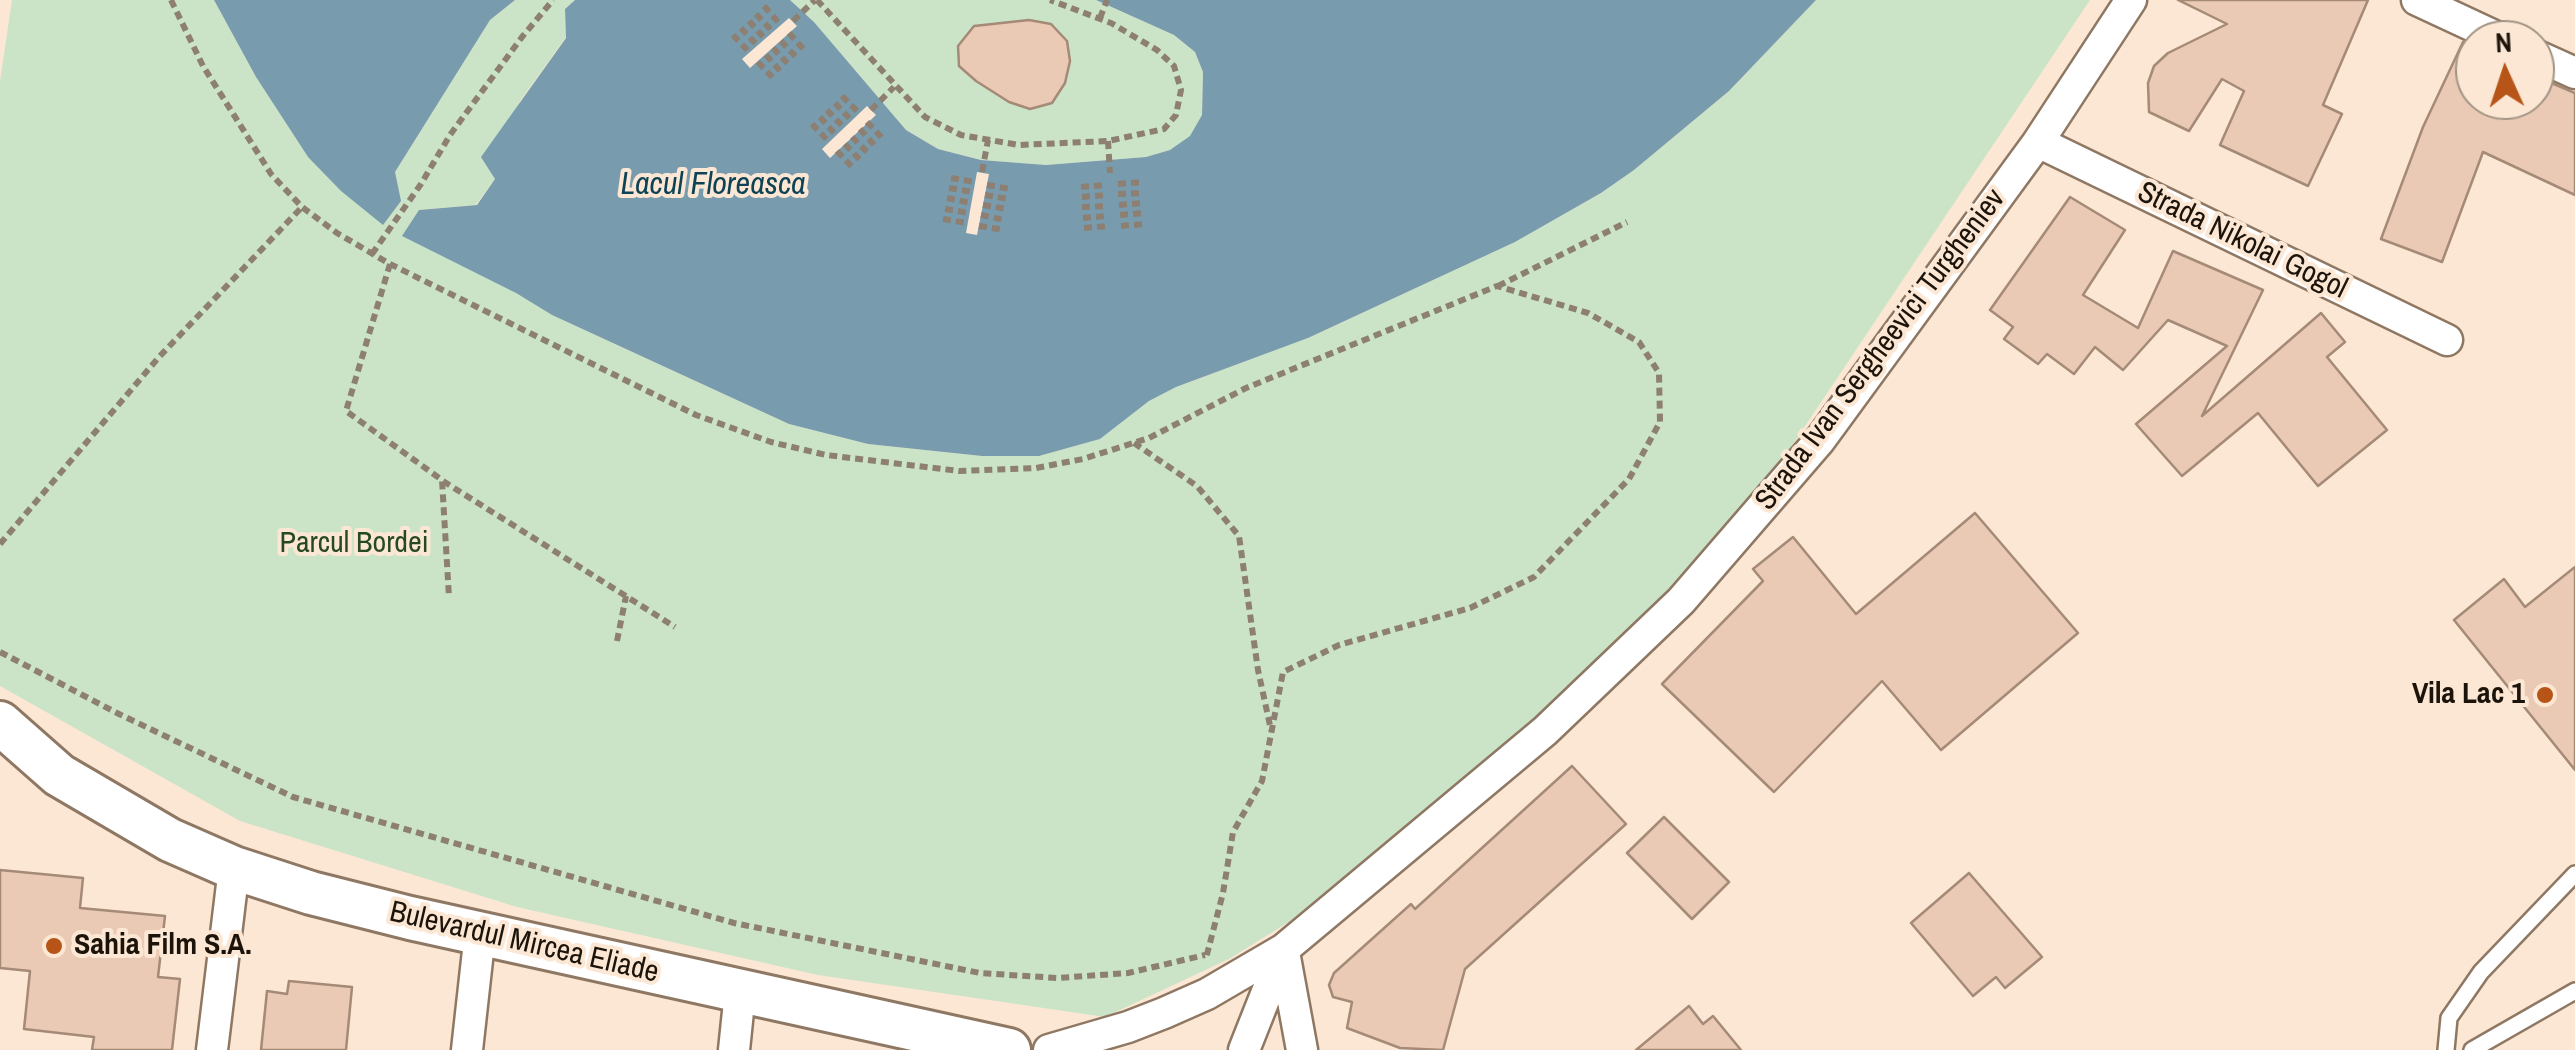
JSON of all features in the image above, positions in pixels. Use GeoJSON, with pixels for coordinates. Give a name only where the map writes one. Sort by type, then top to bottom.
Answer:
{"type":"FeatureCollection","features":[{"type":"Feature","properties":{"kind":"street","name":"Strada Ivan Sergheevici Turgheniev"},"geometry":{"type":"LineString","coordinates":[[1050,1050],[1128,1028],[1207,994],[1284,949],[1545,731],[1681,601],[1820,440],[2038,142],[2131,0]]}},
{"type":"Feature","properties":{"kind":"street"},"geometry":{"type":"LineString","coordinates":[[2416,0],[2460,20]]}},
{"type":"Feature","properties":{"kind":"street","name":"Strada Nikolai Gogol"},"geometry":{"type":"LineString","coordinates":[[2038,142],[2447,340]]}},
{"type":"Feature","properties":{"kind":"street","name":"Bulevardul Mircea Eliade"},"geometry":{"type":"LineString","coordinates":[[0,723],[60,775],[170,840],[234,868],[311,893],[480,933],[1000,1049]]}},
{"type":"Feature","properties":{"kind":"street","name":"Bulevardul Mircea Eliade"},"geometry":{"type":"LineString","coordinates":[[0,763],[60,775]]}},
{"type":"Feature","properties":{"kind":"street"},"geometry":{"type":"LineString","coordinates":[[212,1050],[234,868]]}},
{"type":"Feature","properties":{"kind":"street"},"geometry":{"type":"LineString","coordinates":[[467,1050],[480,933]]}},
{"type":"Feature","properties":{"kind":"street","name":"Strada Ivan Sergheevici Turgheniev"},"geometry":{"type":"LineString","coordinates":[[1244,1050],[1284,949]]}},
{"type":"Feature","properties":{"kind":"street"},"geometry":{"type":"LineString","coordinates":[[1284,949],[1302,1050]]}},
{"type":"Feature","properties":{"kind":"street"},"geometry":{"type":"LineString","coordinates":[[734,1050],[740,992]]}},
{"type":"Feature","properties":{"kind":"lane"},"geometry":{"type":"LineString","coordinates":[[2446,1050],[2449,1018],[2481,972],[2575,874]]}},
{"type":"Feature","properties":{"kind":"lane"},"geometry":{"type":"LineString","coordinates":[[2472,1050],[2575,991]]}},
{"type":"Feature","properties":{"kind":"path"},"geometry":{"type":"LineString","coordinates":[[171,0],[203,66],[248,142],[302,207],[390,264],[696,415],[826,455],[959,471],[1036,468],[1082,459],[1150,438],[1246,388],[1497,286],[1627,222]]}},
{"type":"Feature","properties":{"kind":"path"},"geometry":{"type":"LineString","coordinates":[[372,254],[450,136],[553,0]]}},
{"type":"Feature","properties":{"kind":"path"},"geometry":{"type":"LineString","coordinates":[[792,22],[816,0],[924,117],[961,134],[1019,145],[1108,141],[1164,129],[1176,115],[1182,90],[1174,66],[1156,50],[1100,18],[1050,0]]}},
{"type":"Feature","properties":{"kind":"path"},"geometry":{"type":"LineString","coordinates":[[1100,18],[1107,0]]}},
{"type":"Feature","properties":{"kind":"path"},"geometry":{"type":"LineString","coordinates":[[764,6],[780,24]]}},
{"type":"Feature","properties":{"kind":"path"},"geometry":{"type":"LineString","coordinates":[[756,14],[773,32]]}},
{"type":"Feature","properties":{"kind":"path"},"geometry":{"type":"LineString","coordinates":[[749,21],[765,39]]}},
{"type":"Feature","properties":{"kind":"path"},"geometry":{"type":"LineString","coordinates":[[740,28],[758,46]]}},
{"type":"Feature","properties":{"kind":"path"},"geometry":{"type":"LineString","coordinates":[[733,34],[750,53]]}},
{"type":"Feature","properties":{"kind":"path"},"geometry":{"type":"LineString","coordinates":[[788,34],[806,52]]}},
{"type":"Feature","properties":{"kind":"path"},"geometry":{"type":"LineString","coordinates":[[781,41],[798,59]]}},
{"type":"Feature","properties":{"kind":"path"},"geometry":{"type":"LineString","coordinates":[[773,48],[790,66]]}},
{"type":"Feature","properties":{"kind":"path"},"geometry":{"type":"LineString","coordinates":[[766,55],[782,73]]}},
{"type":"Feature","properties":{"kind":"path"},"geometry":{"type":"LineString","coordinates":[[758,62],[774,80]]}},
{"type":"Feature","properties":{"kind":"path"},"geometry":{"type":"LineString","coordinates":[[871,110],[894,87]]}},
{"type":"Feature","properties":{"kind":"path"},"geometry":{"type":"LineString","coordinates":[[842,96],[860,114]]}},
{"type":"Feature","properties":{"kind":"path"},"geometry":{"type":"LineString","coordinates":[[835,103],[852,121]]}},
{"type":"Feature","properties":{"kind":"path"},"geometry":{"type":"LineString","coordinates":[[827,110],[844,128]]}},
{"type":"Feature","properties":{"kind":"path"},"geometry":{"type":"LineString","coordinates":[[820,117],[836,135]]}},
{"type":"Feature","properties":{"kind":"path"},"geometry":{"type":"LineString","coordinates":[[868,122],[884,140]]}},
{"type":"Feature","properties":{"kind":"path"},"geometry":{"type":"LineString","coordinates":[[812,124],[829,142]]}},
{"type":"Feature","properties":{"kind":"path"},"geometry":{"type":"LineString","coordinates":[[860,129],[877,148]]}},
{"type":"Feature","properties":{"kind":"path"},"geometry":{"type":"LineString","coordinates":[[852,137],[870,155]]}},
{"type":"Feature","properties":{"kind":"path"},"geometry":{"type":"LineString","coordinates":[[982,172],[988,140]]}},
{"type":"Feature","properties":{"kind":"path"},"geometry":{"type":"LineString","coordinates":[[1108,141],[1110,173]]}},
{"type":"Feature","properties":{"kind":"path"},"geometry":{"type":"LineString","coordinates":[[844,144],[862,162]]}},
{"type":"Feature","properties":{"kind":"path"},"geometry":{"type":"LineString","coordinates":[[837,151],[854,169]]}},
{"type":"Feature","properties":{"kind":"path"},"geometry":{"type":"LineString","coordinates":[[951,178],[975,182]]}},
{"type":"Feature","properties":{"kind":"path"},"geometry":{"type":"LineString","coordinates":[[1118,184],[1143,182]]}},
{"type":"Feature","properties":{"kind":"path"},"geometry":{"type":"LineString","coordinates":[[987,184],[1012,189]]}},
{"type":"Feature","properties":{"kind":"path"},"geometry":{"type":"LineString","coordinates":[[1082,187],[1106,185]]}},
{"type":"Feature","properties":{"kind":"path"},"geometry":{"type":"LineString","coordinates":[[949,188],[973,192]]}},
{"type":"Feature","properties":{"kind":"path"},"geometry":{"type":"LineString","coordinates":[[1118,194],[1143,193]]}},
{"type":"Feature","properties":{"kind":"path"},"geometry":{"type":"LineString","coordinates":[[985,195],[1010,199]]}},
{"type":"Feature","properties":{"kind":"path"},"geometry":{"type":"LineString","coordinates":[[1082,197],[1106,196]]}},
{"type":"Feature","properties":{"kind":"path"},"geometry":{"type":"LineString","coordinates":[[947,198],[971,203]]}},
{"type":"Feature","properties":{"kind":"path"},"geometry":{"type":"LineString","coordinates":[[1119,205],[1144,204]]}},
{"type":"Feature","properties":{"kind":"path"},"geometry":{"type":"LineString","coordinates":[[983,205],[1008,210]]}},
{"type":"Feature","properties":{"kind":"path"},"geometry":{"type":"LineString","coordinates":[[1082,207],[1107,206]]}},
{"type":"Feature","properties":{"kind":"path"},"geometry":{"type":"LineString","coordinates":[[0,544],[160,357],[302,207]]}},
{"type":"Feature","properties":{"kind":"path"},"geometry":{"type":"LineString","coordinates":[[945,208],[969,213]]}},
{"type":"Feature","properties":{"kind":"path"},"geometry":{"type":"LineString","coordinates":[[1120,215],[1145,214]]}},
{"type":"Feature","properties":{"kind":"path"},"geometry":{"type":"LineString","coordinates":[[981,216],[1006,220]]}},
{"type":"Feature","properties":{"kind":"path"},"geometry":{"type":"LineString","coordinates":[[1083,218],[1108,216]]}},
{"type":"Feature","properties":{"kind":"path"},"geometry":{"type":"LineString","coordinates":[[943,219],[967,223]]}},
{"type":"Feature","properties":{"kind":"path"},"geometry":{"type":"LineString","coordinates":[[1120,226],[1146,224]]}},
{"type":"Feature","properties":{"kind":"path"},"geometry":{"type":"LineString","coordinates":[[979,226],[1004,230]]}},
{"type":"Feature","properties":{"kind":"path"},"geometry":{"type":"LineString","coordinates":[[1084,228],[1109,226]]}},
{"type":"Feature","properties":{"kind":"path"},"geometry":{"type":"LineString","coordinates":[[390,264],[346,411],[442,480],[675,627]]}},
{"type":"Feature","properties":{"kind":"path"},"geometry":{"type":"LineString","coordinates":[[1207,994],[1206,954],[1223,893],[1233,832],[1262,781],[1283,672],[1339,645],[1470,608],[1534,577],[1629,479],[1660,422],[1659,373],[1639,342],[1588,313],[1497,286]]}},
{"type":"Feature","properties":{"kind":"path"},"geometry":{"type":"LineString","coordinates":[[1133,443],[1197,486],[1239,536],[1258,670],[1272,735]]}},
{"type":"Feature","properties":{"kind":"path"},"geometry":{"type":"LineString","coordinates":[[442,480],[449,597]]}},
{"type":"Feature","properties":{"kind":"path"},"geometry":{"type":"LineString","coordinates":[[618,641],[626,596]]}},
{"type":"Feature","properties":{"kind":"path"},"geometry":{"type":"LineString","coordinates":[[0,652],[294,797],[734,923],[980,973],[1057,978],[1128,973],[1206,954]]}},
{"type":"Feature","properties":{"kind":"green space","name":"Parcul Bordei"},"geometry":{"type":"Polygon","coordinates":[[[12,0],[214,0],[256,77],[308,157],[395,172],[490,20],[515,0],[575,0],[565,9],[566,37],[520,101],[495,179],[476,205],[419,210],[516,293],[552,315],[789,424],[868,444],[982,456],[1039,456],[1100,439],[1149,401],[1176,387],[1308,338],[1515,242],[1601,193],[1729,91],[1816,0],[2090,0],[1773,474],[1644,623],[1512,745],[1337,892],[1229,959],[1105,1017],[818,975],[517,907],[240,821],[0,686],[0,81],[12,0]]]}},
{"type":"Feature","properties":{"kind":"green space"},"geometry":{"type":"Polygon","coordinates":[[[790,0],[1096,0],[1174,35],[1195,52],[1203,72],[1202,115],[1191,136],[1171,150],[1146,157],[1046,165],[981,160],[938,149],[906,130],[814,22],[790,0]]]}},
{"type":"Feature","properties":{"kind":"water"},"geometry":{"type":"Polygon","coordinates":[[[214,0],[515,0],[490,20],[395,172],[401,201],[383,225],[341,191],[308,157],[256,77],[214,0]]]}},
{"type":"Feature","properties":{"kind":"water","name":"Lacul Floreasca"},"geometry":{"type":"Polygon","coordinates":[[[575,0],[790,0],[814,22],[906,130],[938,149],[981,160],[1046,165],[1146,157],[1170,150],[1190,136],[1202,115],[1203,72],[1195,52],[1174,35],[1096,0],[1816,0],[1729,91],[1634,170],[1515,242],[1308,338],[1176,387],[1149,401],[1100,439],[1039,456],[982,456],[868,444],[789,424],[552,315],[402,236],[419,210],[477,205],[495,179],[481,157],[566,38],[565,9],[575,0]]]}},
{"type":"Feature","properties":{"kind":"pier"},"geometry":{"type":"Polygon","coordinates":[[[789,18],[797,26],[750,68],[742,59],[789,18]]]}},
{"type":"Feature","properties":{"kind":"pier"},"geometry":{"type":"Polygon","coordinates":[[[867,106],[876,115],[830,158],[822,149],[867,106]]]}},
{"type":"Feature","properties":{"kind":"pier"},"geometry":{"type":"Polygon","coordinates":[[[977,172],[989,174],[977,235],[966,233],[977,172]]]}},
{"type":"Feature","properties":{"kind":"building"},"geometry":{"type":"Polygon","coordinates":[[[2178,0],[2368,0],[2323,105],[2342,114],[2308,186],[2220,145],[2244,91],[2222,79],[2189,131],[2149,112],[2148,83],[2154,66],[2168,53],[2227,24],[2178,0]]]}},
{"type":"Feature","properties":{"kind":"building"},"geometry":{"type":"Polygon","coordinates":[[[1029,20],[1051,24],[1067,41],[1070,61],[1065,83],[1052,103],[1030,109],[1009,102],[976,81],[959,66],[958,46],[974,26],[1029,20]]]}},
{"type":"Feature","properties":{"kind":"building"},"geometry":{"type":"Polygon","coordinates":[[[2455,59],[2455,120],[2555,120],[2555,84],[2575,93],[2575,195],[2483,152],[2442,262],[2381,239],[2423,127],[2455,59]]]}},
{"type":"Feature","properties":{"kind":"building"},"geometry":{"type":"Polygon","coordinates":[[[2070,197],[2125,230],[2083,295],[2138,328],[2173,251],[2263,290],[2202,416],[2321,313],[2345,342],[2327,357],[2387,430],[2318,486],[2258,413],[2182,476],[2136,424],[2227,346],[2168,320],[2123,370],[2095,347],[2074,374],[2047,354],[2038,364],[2004,339],[2013,327],[1990,310],[2070,197]]]}},
{"type":"Feature","properties":{"kind":"building"},"geometry":{"type":"Polygon","coordinates":[[[1975,513],[2078,633],[1941,750],[1882,681],[1774,792],[1662,684],[1763,581],[1753,569],[1793,537],[1856,614],[1975,513]]]}},
{"type":"Feature","properties":{"kind":"building","name":"Vila Lac 1"},"geometry":{"type":"Polygon","coordinates":[[[2575,567],[2575,770],[2454,620],[2504,579],[2525,607],[2575,567]]]}},
{"type":"Feature","properties":{"kind":"building"},"geometry":{"type":"Polygon","coordinates":[[[1572,766],[1626,824],[1465,969],[1443,1050],[1400,1048],[1347,1028],[1352,1002],[1333,997],[1329,985],[1334,973],[1411,904],[1415,909],[1572,766]]]}},
{"type":"Feature","properties":{"kind":"building"},"geometry":{"type":"Polygon","coordinates":[[[1664,817],[1729,882],[1692,919],[1627,853],[1664,817]]]}},
{"type":"Feature","properties":{"kind":"building"},"geometry":{"type":"Polygon","coordinates":[[[0,870],[83,878],[80,908],[165,916],[158,977],[180,979],[172,1050],[92,1050],[94,1037],[24,1029],[30,971],[0,968],[0,870]]]}},
{"type":"Feature","properties":{"kind":"building"},"geometry":{"type":"Polygon","coordinates":[[[1969,873],[2042,957],[2005,988],[1996,977],[1973,996],[1911,923],[1969,873]]]}},
{"type":"Feature","properties":{"kind":"building"},"geometry":{"type":"Polygon","coordinates":[[[289,981],[352,987],[346,1050],[261,1050],[267,991],[287,994],[289,981]]]}},
{"type":"Feature","properties":{"kind":"building"},"geometry":{"type":"Polygon","coordinates":[[[1689,1006],[1703,1024],[1713,1016],[1741,1050],[1636,1050],[1689,1006]]]}},
{"type":"Feature","properties":{"kind":"place","name":"Vila Lac 1"},"geometry":{"type":"Point","coordinates":[2545,695]}},
{"type":"Feature","properties":{"kind":"place","name":"Sahia Film S.A."},"geometry":{"type":"Point","coordinates":[54,946]}}]}
